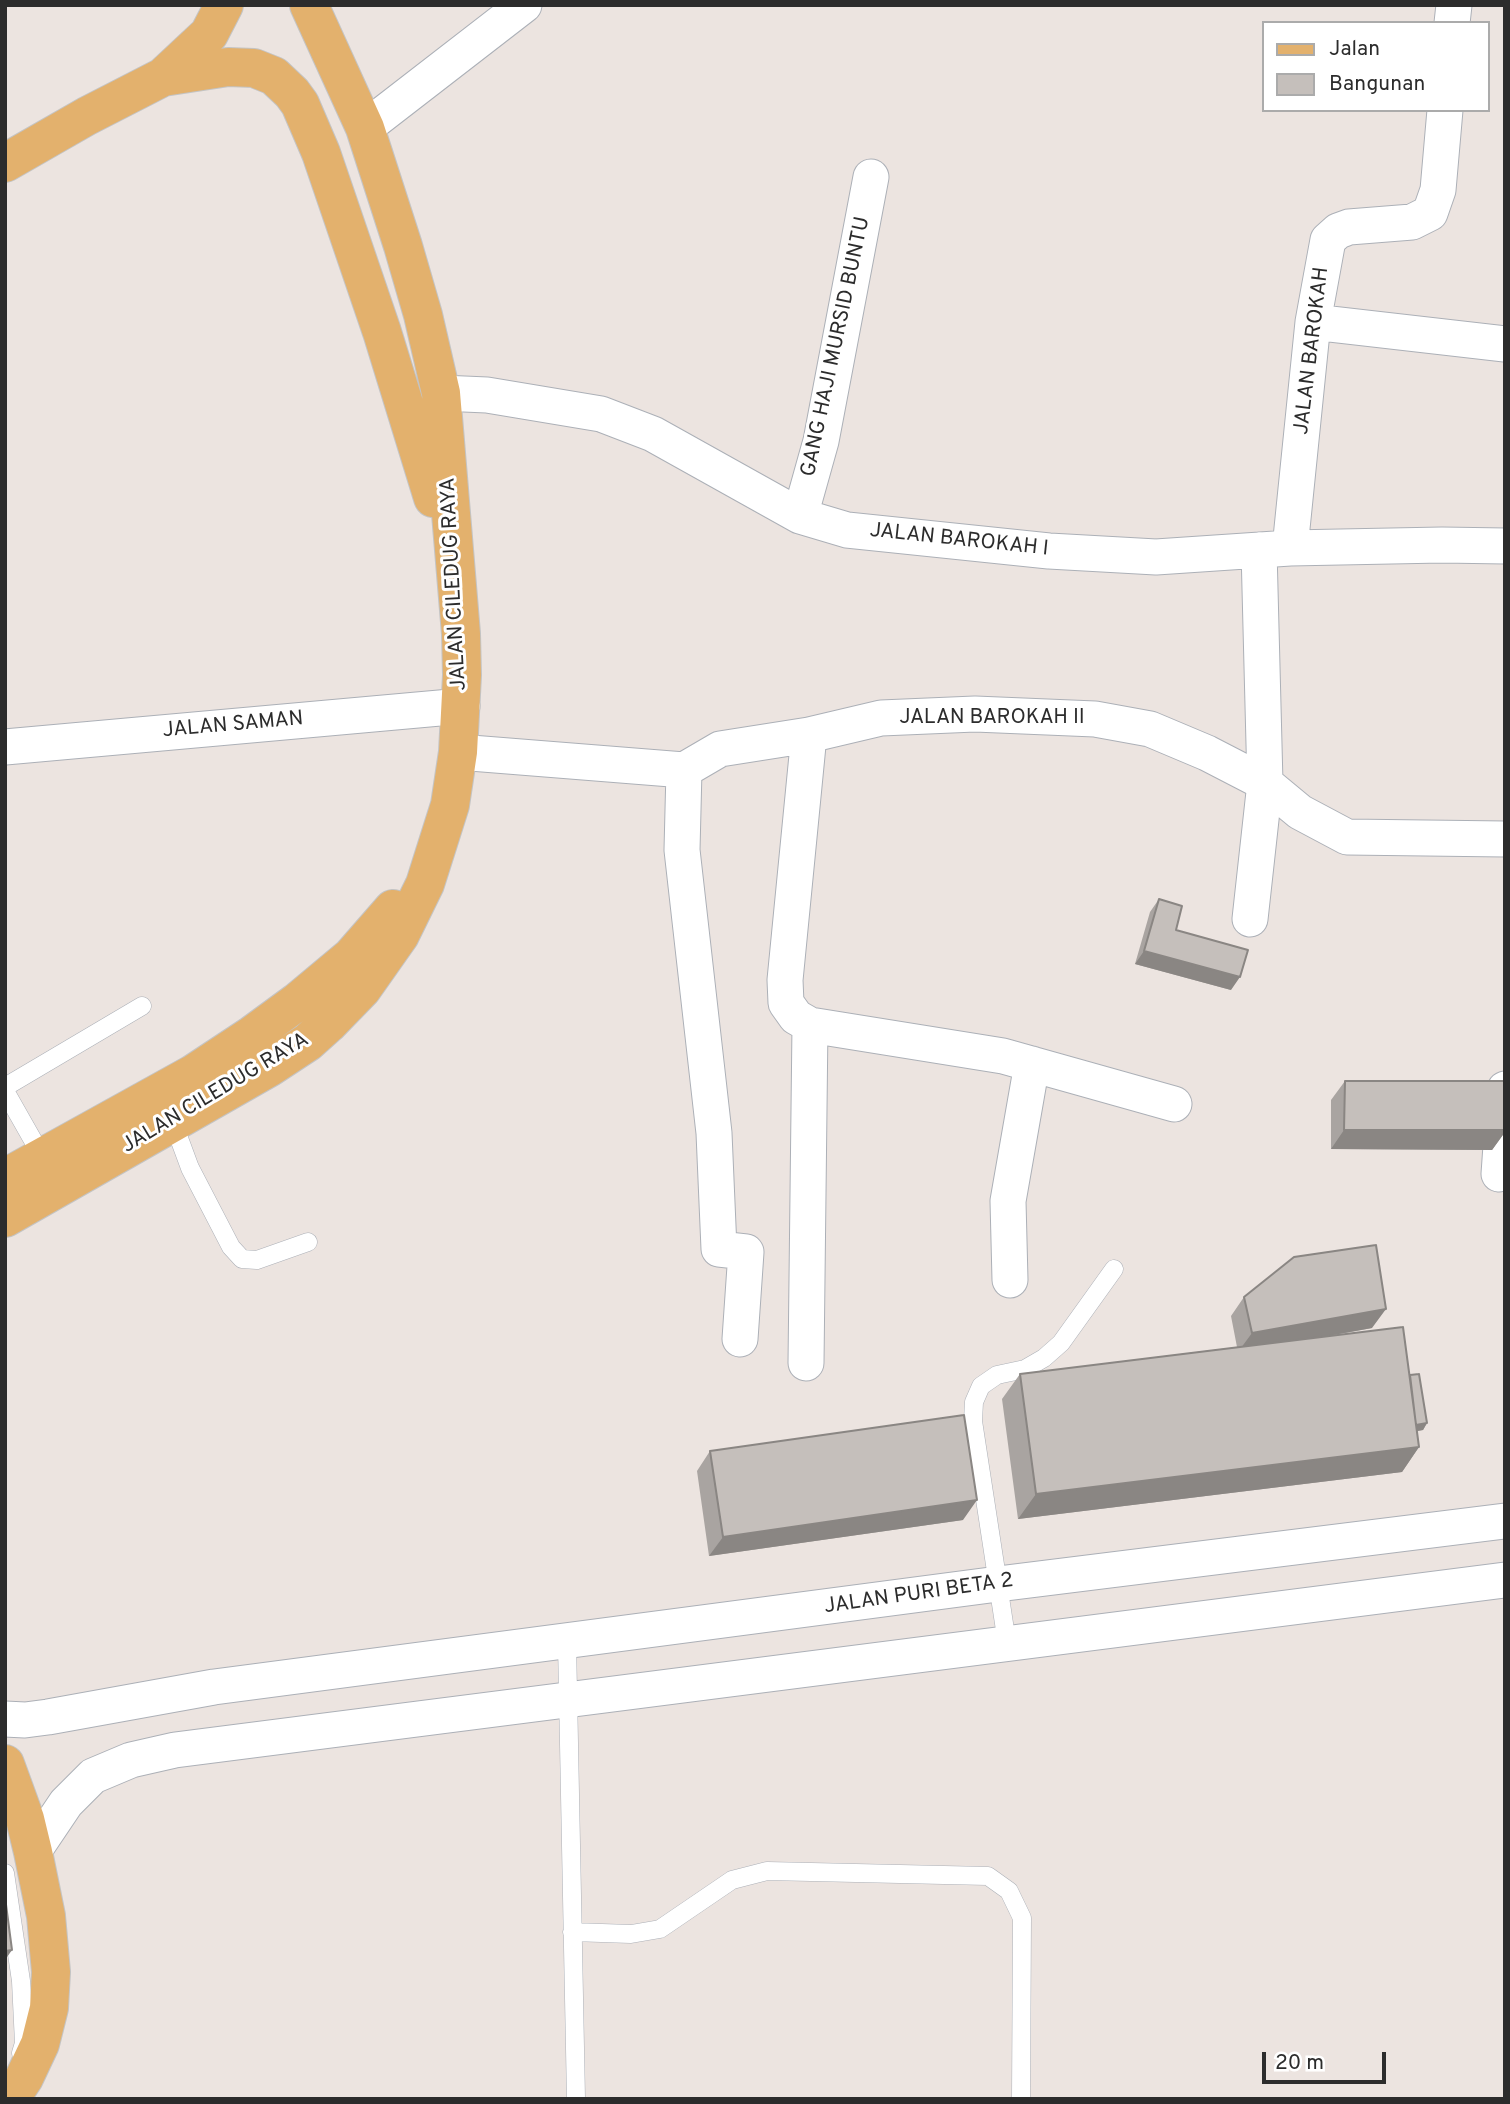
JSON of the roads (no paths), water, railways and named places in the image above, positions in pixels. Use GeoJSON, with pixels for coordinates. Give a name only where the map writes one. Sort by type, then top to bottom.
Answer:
{"type":"FeatureCollection","features":[{"type":"Feature","properties":{"kind":"main road"},"geometry":{"type":"LineString","coordinates":[[5,163],[163,77],[209,34],[224,5]]}},
{"type":"Feature","properties":{"kind":"main road","name":"JALAN CILEDUG RAYA"},"geometry":{"type":"LineString","coordinates":[[5,1218],[288,1055],[328,1024],[362,989],[386,957],[412,912],[425,884],[450,805],[461,706],[461,634],[441,393],[423,315],[365,128],[309,5]]}},
{"type":"Feature","properties":{"kind":"main road"},"geometry":{"type":"LineString","coordinates":[[163,77],[228,67],[254,68],[274,76],[300,104],[321,153],[382,332],[457,578]]}},
{"type":"Feature","properties":{"kind":"main road"},"geometry":{"type":"LineString","coordinates":[[5,1178],[193,1074],[268,1024],[323,982],[352,956],[387,916],[443,830]]}},
{"type":"Feature","properties":{"kind":"main road"},"geometry":{"type":"LineString","coordinates":[[5,1764],[25,1819],[19,1862],[46,1916],[50,1948],[49,2008],[34,2059],[10,2099]]}},
{"type":"Feature","properties":{"kind":"street"},"geometry":{"type":"LineString","coordinates":[[365,128],[524,5]]}},
{"type":"Feature","properties":{"kind":"street","name":"JALAN BAROKAH"},"geometry":{"type":"LineString","coordinates":[[1251,919],[1265,783],[1275,549],[1328,240],[1338,231],[1349,227],[1412,222],[1430,213],[1438,190],[1445,112]]}},
{"type":"Feature","properties":{"kind":"street","name":"GANG HAJI MURSID BUNTU"},"geometry":{"type":"LineString","coordinates":[[800,516],[821,441],[871,177]]}},
{"type":"Feature","properties":{"kind":"street"},"geometry":{"type":"LineString","coordinates":[[1313,322],[1505,344]]}},
{"type":"Feature","properties":{"kind":"street","name":"JALAN BAROKAH I"},"geometry":{"type":"LineString","coordinates":[[441,393],[487,395],[601,414],[653,434],[800,516],[847,530],[1049,551],[1156,558],[1275,549],[1505,546]]}},
{"type":"Feature","properties":{"kind":"street","name":"JALAN SAMAN"},"geometry":{"type":"LineString","coordinates":[[5,747],[461,706]]}},
{"type":"Feature","properties":{"kind":"street","name":"JALAN BAROKAH II"},"geometry":{"type":"LineString","coordinates":[[684,770],[720,749],[808,735],[881,718],[975,714],[1096,719],[1150,729],[1207,753],[1265,783],[1300,812],[1347,837],[1505,839]]}},
{"type":"Feature","properties":{"kind":"street"},"geometry":{"type":"LineString","coordinates":[[808,735],[785,980],[786,1003],[796,1017],[810,1025],[1003,1056],[1174,1104]]}},
{"type":"Feature","properties":{"kind":"street"},"geometry":{"type":"LineString","coordinates":[[458,752],[684,770],[682,850],[714,1133],[719,1249],[746,1252],[740,1339]]}},
{"type":"Feature","properties":{"kind":"street"},"geometry":{"type":"LineString","coordinates":[[806,1363],[810,1025]]}},
{"type":"Feature","properties":{"kind":"street"},"geometry":{"type":"LineString","coordinates":[[1010,1280],[1008,1201],[1031,1064]]}},
{"type":"Feature","properties":{"kind":"street"},"geometry":{"type":"LineString","coordinates":[[1502,1165],[1505,1089]]}},
{"type":"Feature","properties":{"kind":"street","name":"JALAN PURI BETA 2"},"geometry":{"type":"LineString","coordinates":[[5,1719],[25,1720],[160,1696],[998,1584],[1505,1521]]}},
{"type":"Feature","properties":{"kind":"street"},"geometry":{"type":"LineString","coordinates":[[19,1862],[66,1803],[93,1776],[131,1760],[175,1750],[1505,1580]]}},
{"type":"Feature","properties":{"kind":"street"},"geometry":{"type":"LineString","coordinates":[[814,1609],[824,1667]]}},
{"type":"Feature","properties":{"kind":"street"},"geometry":{"type":"LineString","coordinates":[[333,1673],[348,1728]]}},
{"type":"Feature","properties":{"kind":"street"},"geometry":{"type":"LineString","coordinates":[[160,1696],[175,1750]]}},
{"type":"Feature","properties":{"kind":"lane"},"geometry":{"type":"LineString","coordinates":[[43,1158],[5,1089],[142,1006]]}},
{"type":"Feature","properties":{"kind":"lane"},"geometry":{"type":"LineString","coordinates":[[173,1122],[190,1168],[231,1247],[242,1259],[257,1260],[308,1241]]}},
{"type":"Feature","properties":{"kind":"lane"},"geometry":{"type":"LineString","coordinates":[[1007,1643],[973,1421],[974,1402],[981,1386],[997,1375],[1025,1369],[1044,1358],[1060,1343],[1114,1269]]}},
{"type":"Feature","properties":{"kind":"lane"},"geometry":{"type":"LineString","coordinates":[[567,1642],[576,2099]]}},
{"type":"Feature","properties":{"kind":"lane"},"geometry":{"type":"LineString","coordinates":[[572,1932],[631,1934],[660,1929],[732,1880],[766,1871],[988,1876],[1010,1891],[1022,1918],[1021,2099]]}}]}
